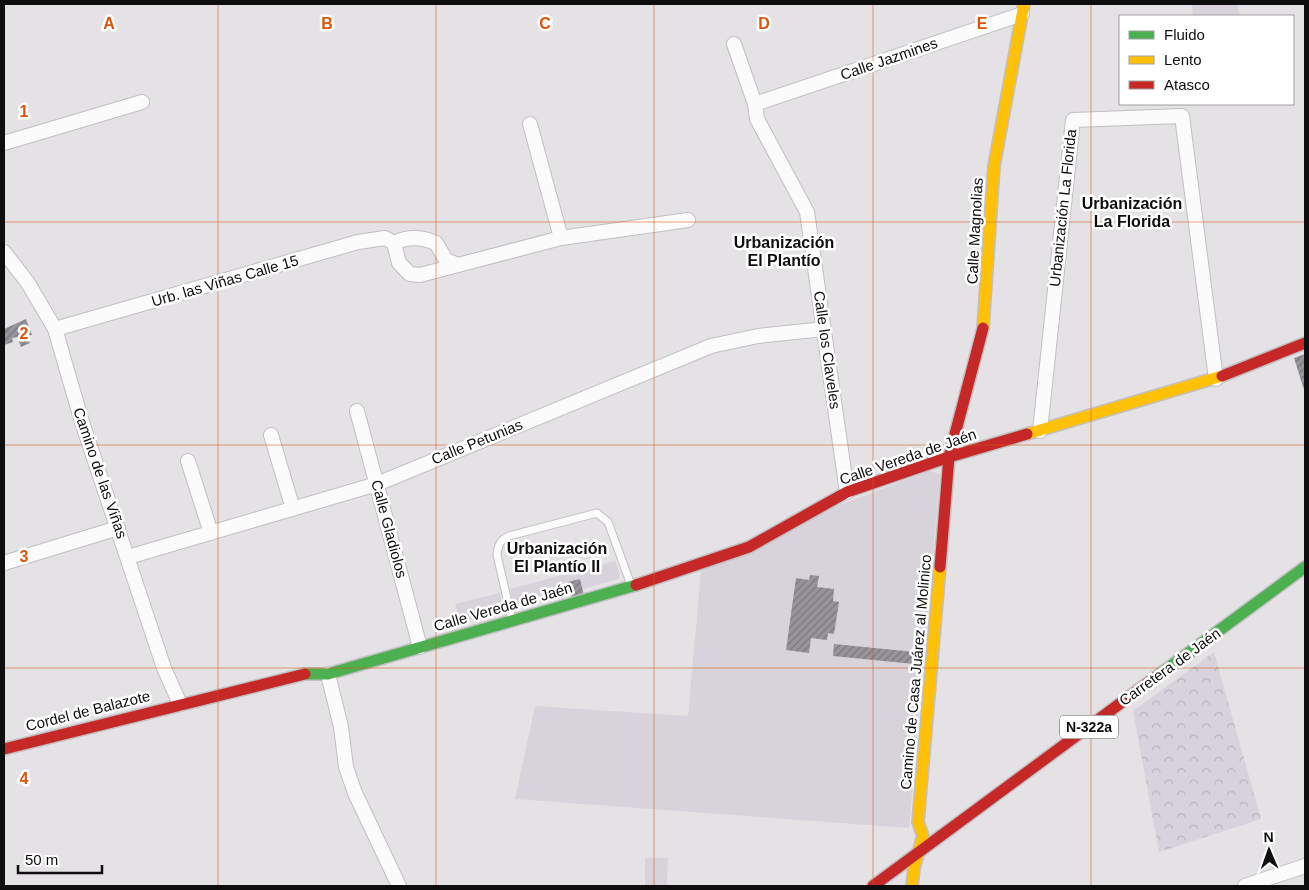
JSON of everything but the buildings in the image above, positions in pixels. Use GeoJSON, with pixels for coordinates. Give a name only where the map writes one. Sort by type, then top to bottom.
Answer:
{"type":"FeatureCollection","features":[{"type":"Feature","properties":{"kind":"main road","name":"Calle Magnolias"},"geometry":{"type":"LineString","coordinates":[[949,457],[985,321],[994,166],[1023,9]]}},
{"type":"Feature","properties":{"kind":"main road","name":"Calle Vereda de Jaén"},"geometry":{"type":"LineString","coordinates":[[180,704],[307,673],[328,674],[631,586],[749,547],[847,492],[949,457],[1216,379],[1305,343]]}},
{"type":"Feature","properties":{"kind":"main road","name":"Camino de Casa Juárez al Molinico"},"geometry":{"type":"LineString","coordinates":[[912,886],[914,868],[923,836],[918,822],[949,457]]}},
{"type":"Feature","properties":{"kind":"main road","name":"Carretera de Jaén"},"geometry":{"type":"LineString","coordinates":[[873,886],[1305,567]]}},
{"type":"Feature","properties":{"kind":"main road","name":"Cordel de Balazote"},"geometry":{"type":"LineString","coordinates":[[4,749],[180,704]]}},
{"type":"Feature","properties":{"kind":"street","name":"Calle Jazmines"},"geometry":{"type":"LineString","coordinates":[[755,104],[1023,9]]}},
{"type":"Feature","properties":{"kind":"street","name":"Calle los Claveles"},"geometry":{"type":"LineString","coordinates":[[734,44],[755,104],[756,119],[807,212],[847,492]]}},
{"type":"Feature","properties":{"kind":"street"},"geometry":{"type":"LineString","coordinates":[[4,142],[142,102]]}},
{"type":"Feature","properties":{"kind":"street","name":"Urbanización La Florida"},"geometry":{"type":"LineString","coordinates":[[1040,431],[1073,120],[1182,116],[1216,379]]}},
{"type":"Feature","properties":{"kind":"street"},"geometry":{"type":"LineString","coordinates":[[530,124],[561,238]]}},
{"type":"Feature","properties":{"kind":"street"},"geometry":{"type":"LineString","coordinates":[[394,243],[399,264],[410,274],[420,275],[561,238],[688,220]]}},
{"type":"Feature","properties":{"kind":"street","name":"Urb. las Viñas Calle 15"},"geometry":{"type":"LineString","coordinates":[[55,329],[358,242],[385,238],[394,243],[403,239],[426,239],[436,243],[446,260],[458,265]]}},
{"type":"Feature","properties":{"kind":"street","name":"Camino de las Viñas"},"geometry":{"type":"LineString","coordinates":[[4,252],[28,283],[55,329],[82,422],[164,668],[180,704]]}},
{"type":"Feature","properties":{"kind":"street","name":"Calle Petunias"},"geometry":{"type":"LineString","coordinates":[[128,557],[376,484],[712,346],[758,336],[824,329]]}},
{"type":"Feature","properties":{"kind":"street","name":"Calle Gladiolos"},"geometry":{"type":"LineString","coordinates":[[357,411],[420,647]]}},
{"type":"Feature","properties":{"kind":"street"},"geometry":{"type":"LineString","coordinates":[[271,435],[293,509]]}},
{"type":"Feature","properties":{"kind":"street"},"geometry":{"type":"LineString","coordinates":[[188,460],[211,533]]}},
{"type":"Feature","properties":{"kind":"street"},"geometry":{"type":"LineString","coordinates":[[4,563],[118,528]]}},
{"type":"Feature","properties":{"kind":"street"},"geometry":{"type":"LineString","coordinates":[[328,674],[341,727],[346,767],[355,793],[399,886]]}},
{"type":"Feature","properties":{"kind":"street","name":"Carretera de Jaén"},"geometry":{"type":"LineString","coordinates":[[923,836],[986,803]]}},
{"type":"Feature","properties":{"kind":"street"},"geometry":{"type":"LineString","coordinates":[[1245,886],[1305,866]]}},
{"type":"Feature","properties":{"kind":"lane"},"geometry":{"type":"LineString","coordinates":[[512,620],[498,555],[502,540],[509,536],[596,513],[608,522],[631,586]]}},
{"type":"Feature","properties":{"kind":"shaded area"},"geometry":{"type":"Polygon","coordinates":[[[929,471],[940,474],[909,828],[515,799],[535,706],[688,716],[701,571],[832,508],[929,471]]]}},
{"type":"Feature","properties":{"kind":"shaded area"},"geometry":{"type":"Polygon","coordinates":[[[645,858],[668,858],[667,886],[645,886],[645,858]]]}},
{"type":"Feature","properties":{"kind":"green space"},"geometry":{"type":"Polygon","coordinates":[[[1192,4],[1238,4],[1240,15],[1193,15],[1192,4]]]}},
{"type":"Feature","properties":{"kind":"green space"},"geometry":{"type":"Polygon","coordinates":[[[615,561],[620,574],[618,579],[583,589],[580,579],[571,593],[520,607],[514,604],[510,589],[615,561]]]}},
{"type":"Feature","properties":{"kind":"green space"},"geometry":{"type":"Polygon","coordinates":[[[500,593],[503,608],[499,612],[460,622],[455,604],[500,593]]]}},
{"type":"Feature","properties":{"kind":"green space"},"geometry":{"type":"Polygon","coordinates":[[[1214,652],[1261,819],[1159,852],[1133,711],[1214,652]]]}},
{"type":"Feature","properties":{"kind":"traffic: fast"},"geometry":{"type":"LineString","coordinates":[[1156,677],[1305,567]]}},
{"type":"Feature","properties":{"kind":"traffic: fast"},"geometry":{"type":"LineString","coordinates":[[305,674],[328,674],[636,585]]}},
{"type":"Feature","properties":{"kind":"traffic: slow"},"geometry":{"type":"LineString","coordinates":[[983,328],[994,166],[1024,4]]}},
{"type":"Feature","properties":{"kind":"traffic: slow"},"geometry":{"type":"LineString","coordinates":[[1027,434],[1222,376]]}},
{"type":"Feature","properties":{"kind":"traffic: slow"},"geometry":{"type":"LineString","coordinates":[[912,886],[914,868],[923,836],[918,822],[940,567]]}},
{"type":"Feature","properties":{"kind":"traffic: jam"},"geometry":{"type":"LineString","coordinates":[[940,567],[949,457],[983,328]]}},
{"type":"Feature","properties":{"kind":"traffic: jam"},"geometry":{"type":"LineString","coordinates":[[1222,376],[1305,343]]}},
{"type":"Feature","properties":{"kind":"traffic: jam"},"geometry":{"type":"LineString","coordinates":[[636,585],[749,547],[847,492],[949,457],[1027,434]]}},
{"type":"Feature","properties":{"kind":"traffic: jam"},"geometry":{"type":"LineString","coordinates":[[4,749],[305,674]]}},
{"type":"Feature","properties":{"kind":"traffic: jam"},"geometry":{"type":"LineString","coordinates":[[873,886],[1156,677]]}},
{"type":"Feature","properties":{"kind":"district","name":"Urbanización La Florida"},"geometry":{"type":"Point","coordinates":[1132,212]}},
{"type":"Feature","properties":{"kind":"district","name":"Urbanización El Plantío"},"geometry":{"type":"Point","coordinates":[784,251]}},
{"type":"Feature","properties":{"kind":"district","name":"Urbanización El Plantío II"},"geometry":{"type":"Point","coordinates":[557,557]}}]}
